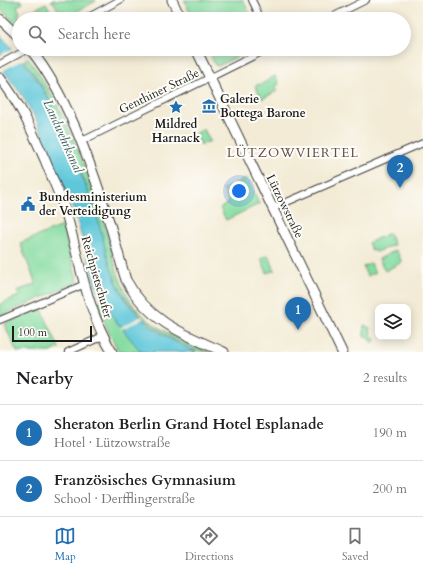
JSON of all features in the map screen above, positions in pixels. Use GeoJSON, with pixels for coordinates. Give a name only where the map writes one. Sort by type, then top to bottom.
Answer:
{"type":"FeatureCollection","features":[{"type":"Feature","properties":{"kind":"main road"},"geometry":{"type":"LineString","coordinates":[[172,0],[178,12]]}},
{"type":"Feature","properties":{"kind":"main road"},"geometry":{"type":"LineString","coordinates":[[0,19],[12,30]]}},
{"type":"Feature","properties":{"kind":"main road"},"geometry":{"type":"LineString","coordinates":[[34,56],[45,70],[65,106],[80,142],[107,215],[126,280],[132,291],[150,313],[161,321],[224,352]]}},
{"type":"Feature","properties":{"kind":"main road","name":"Lützowstraße"},"geometry":{"type":"LineString","coordinates":[[199,56],[342,352]]}},
{"type":"Feature","properties":{"kind":"main road","name":"Reichpietschufer"},"geometry":{"type":"LineString","coordinates":[[0,78],[20,106],[50,174],[67,218],[94,314],[103,336],[112,352]]}},
{"type":"Feature","properties":{"kind":"street"},"geometry":{"type":"LineString","coordinates":[[97,12],[120,0]]}},
{"type":"Feature","properties":{"kind":"street"},"geometry":{"type":"LineString","coordinates":[[252,0],[258,12]]}},
{"type":"Feature","properties":{"kind":"street"},"geometry":{"type":"LineString","coordinates":[[342,12],[366,0]]}},
{"type":"Feature","properties":{"kind":"street"},"geometry":{"type":"LineString","coordinates":[[0,64],[15,56]]}},
{"type":"Feature","properties":{"kind":"street","name":"Genthiner Straße"},"geometry":{"type":"LineString","coordinates":[[80,142],[254,56]]}},
{"type":"Feature","properties":{"kind":"street"},"geometry":{"type":"LineString","coordinates":[[273,208],[423,143]]}},
{"type":"Feature","properties":{"kind":"street"},"geometry":{"type":"LineString","coordinates":[[0,320],[85,284]]}},
{"type":"Feature","properties":{"kind":"street"},"geometry":{"type":"LineString","coordinates":[[68,352],[103,336]]}},
{"type":"Feature","properties":{"kind":"green space"},"geometry":{"type":"Polygon","coordinates":[[[0,0],[21,0],[23,3],[17,6],[20,12],[12,12],[12,20],[0,9],[0,0]]]}},
{"type":"Feature","properties":{"kind":"green space"},"geometry":{"type":"Polygon","coordinates":[[[52,0],[96,1],[76,12],[59,12],[53,1],[51,2],[52,0]]]}},
{"type":"Feature","properties":{"kind":"green space"},"geometry":{"type":"Polygon","coordinates":[[[184,0],[243,0],[249,12],[190,12],[184,0]]]}},
{"type":"Feature","properties":{"kind":"green space"},"geometry":{"type":"Polygon","coordinates":[[[46,3],[51,12],[30,12],[46,3]]]}},
{"type":"Feature","properties":{"kind":"green space"},"geometry":{"type":"Polygon","coordinates":[[[211,56],[238,56],[218,66],[215,65],[211,56]]]}},
{"type":"Feature","properties":{"kind":"green space"},"geometry":{"type":"Polygon","coordinates":[[[28,58],[51,93],[78,150],[104,222],[122,286],[128,297],[135,307],[151,322],[169,334],[209,352],[193,349],[164,334],[140,314],[120,289],[109,263],[92,200],[52,105],[46,93],[24,60],[28,58]]]}},
{"type":"Feature","properties":{"kind":"green space"},"geometry":{"type":"Polygon","coordinates":[[[275,76],[279,84],[275,86],[277,91],[262,99],[255,86],[260,85],[275,76]]]}},
{"type":"Feature","properties":{"kind":"green space"},"geometry":{"type":"Polygon","coordinates":[[[204,129],[210,141],[201,145],[195,134],[204,129]]]}},
{"type":"Feature","properties":{"kind":"green space"},"geometry":{"type":"Polygon","coordinates":[[[247,178],[259,204],[226,220],[220,208],[229,203],[223,189],[247,178]]]}},
{"type":"Feature","properties":{"kind":"green space"},"geometry":{"type":"Polygon","coordinates":[[[62,226],[78,282],[0,316],[0,304],[19,296],[17,291],[36,284],[20,243],[62,226]]]}},
{"type":"Feature","properties":{"kind":"green space"},"geometry":{"type":"Polygon","coordinates":[[[389,233],[394,245],[376,252],[375,250],[372,251],[368,243],[389,233]]]}},
{"type":"Feature","properties":{"kind":"green space"},"geometry":{"type":"Polygon","coordinates":[[[396,250],[402,262],[385,271],[379,259],[396,250]]]}},
{"type":"Feature","properties":{"kind":"green space"},"geometry":{"type":"Polygon","coordinates":[[[268,255],[275,270],[267,273],[261,258],[268,255]]]}},
{"type":"Feature","properties":{"kind":"green space"},"geometry":{"type":"Polygon","coordinates":[[[371,263],[375,273],[367,276],[363,267],[371,263]]]}},
{"type":"Feature","properties":{"kind":"green space"},"geometry":{"type":"Polygon","coordinates":[[[102,300],[119,325],[121,325],[124,331],[142,352],[119,352],[109,333],[97,302],[102,300]]]}},
{"type":"Feature","properties":{"kind":"green space"},"geometry":{"type":"Polygon","coordinates":[[[41,308],[59,348],[51,352],[17,352],[4,324],[41,308]]]}},
{"type":"Feature","properties":{"kind":"green space"},"geometry":{"type":"Polygon","coordinates":[[[364,325],[370,328],[371,335],[375,340],[373,343],[367,336],[364,337],[364,325]]]}},
{"type":"Feature","properties":{"kind":"water","name":"Landwehrkanal"},"geometry":{"type":"Polygon","coordinates":[[[0,35],[12,48],[12,56],[16,56],[20,61],[23,61],[32,72],[46,95],[64,132],[96,213],[110,264],[119,288],[134,310],[155,329],[196,352],[142,352],[110,313],[95,285],[77,220],[37,121],[22,95],[0,66],[0,35]]]}},
{"type":"Feature","properties":{"kind":"pier"},"geometry":{"type":"Polygon","coordinates":[[[12,49],[12,56],[18,56],[21,59],[24,59],[2,71],[0,69],[0,55],[12,49]]]}},
{"type":"Feature","properties":{"kind":"pier"},"geometry":{"type":"Polygon","coordinates":[[[142,316],[144,318],[122,329],[121,327],[142,316]]]}},
{"type":"Feature","properties":{"kind":"place","name":"Galerie Bottega Barone"},"geometry":{"type":"Point","coordinates":[209,106]}},
{"type":"Feature","properties":{"kind":"place","name":"Mildred Harnack"},"geometry":{"type":"Point","coordinates":[176,107]}},
{"type":"Feature","properties":{"kind":"place","name":"Französisches Gymnasium"},"geometry":{"type":"Point","coordinates":[400,188]}},
{"type":"Feature","properties":{"kind":"place","name":"Bundesministerium der Verteidigung"},"geometry":{"type":"Point","coordinates":[28,204]}},
{"type":"Feature","properties":{"kind":"place","name":"Sheraton Berlin Grand Hotel Esplanade"},"geometry":{"type":"Point","coordinates":[298,330]}},
{"type":"Feature","properties":{"kind":"district","name":"LÜTZOWVIERTEL"},"geometry":{"type":"Point","coordinates":[293,152]}}]}
